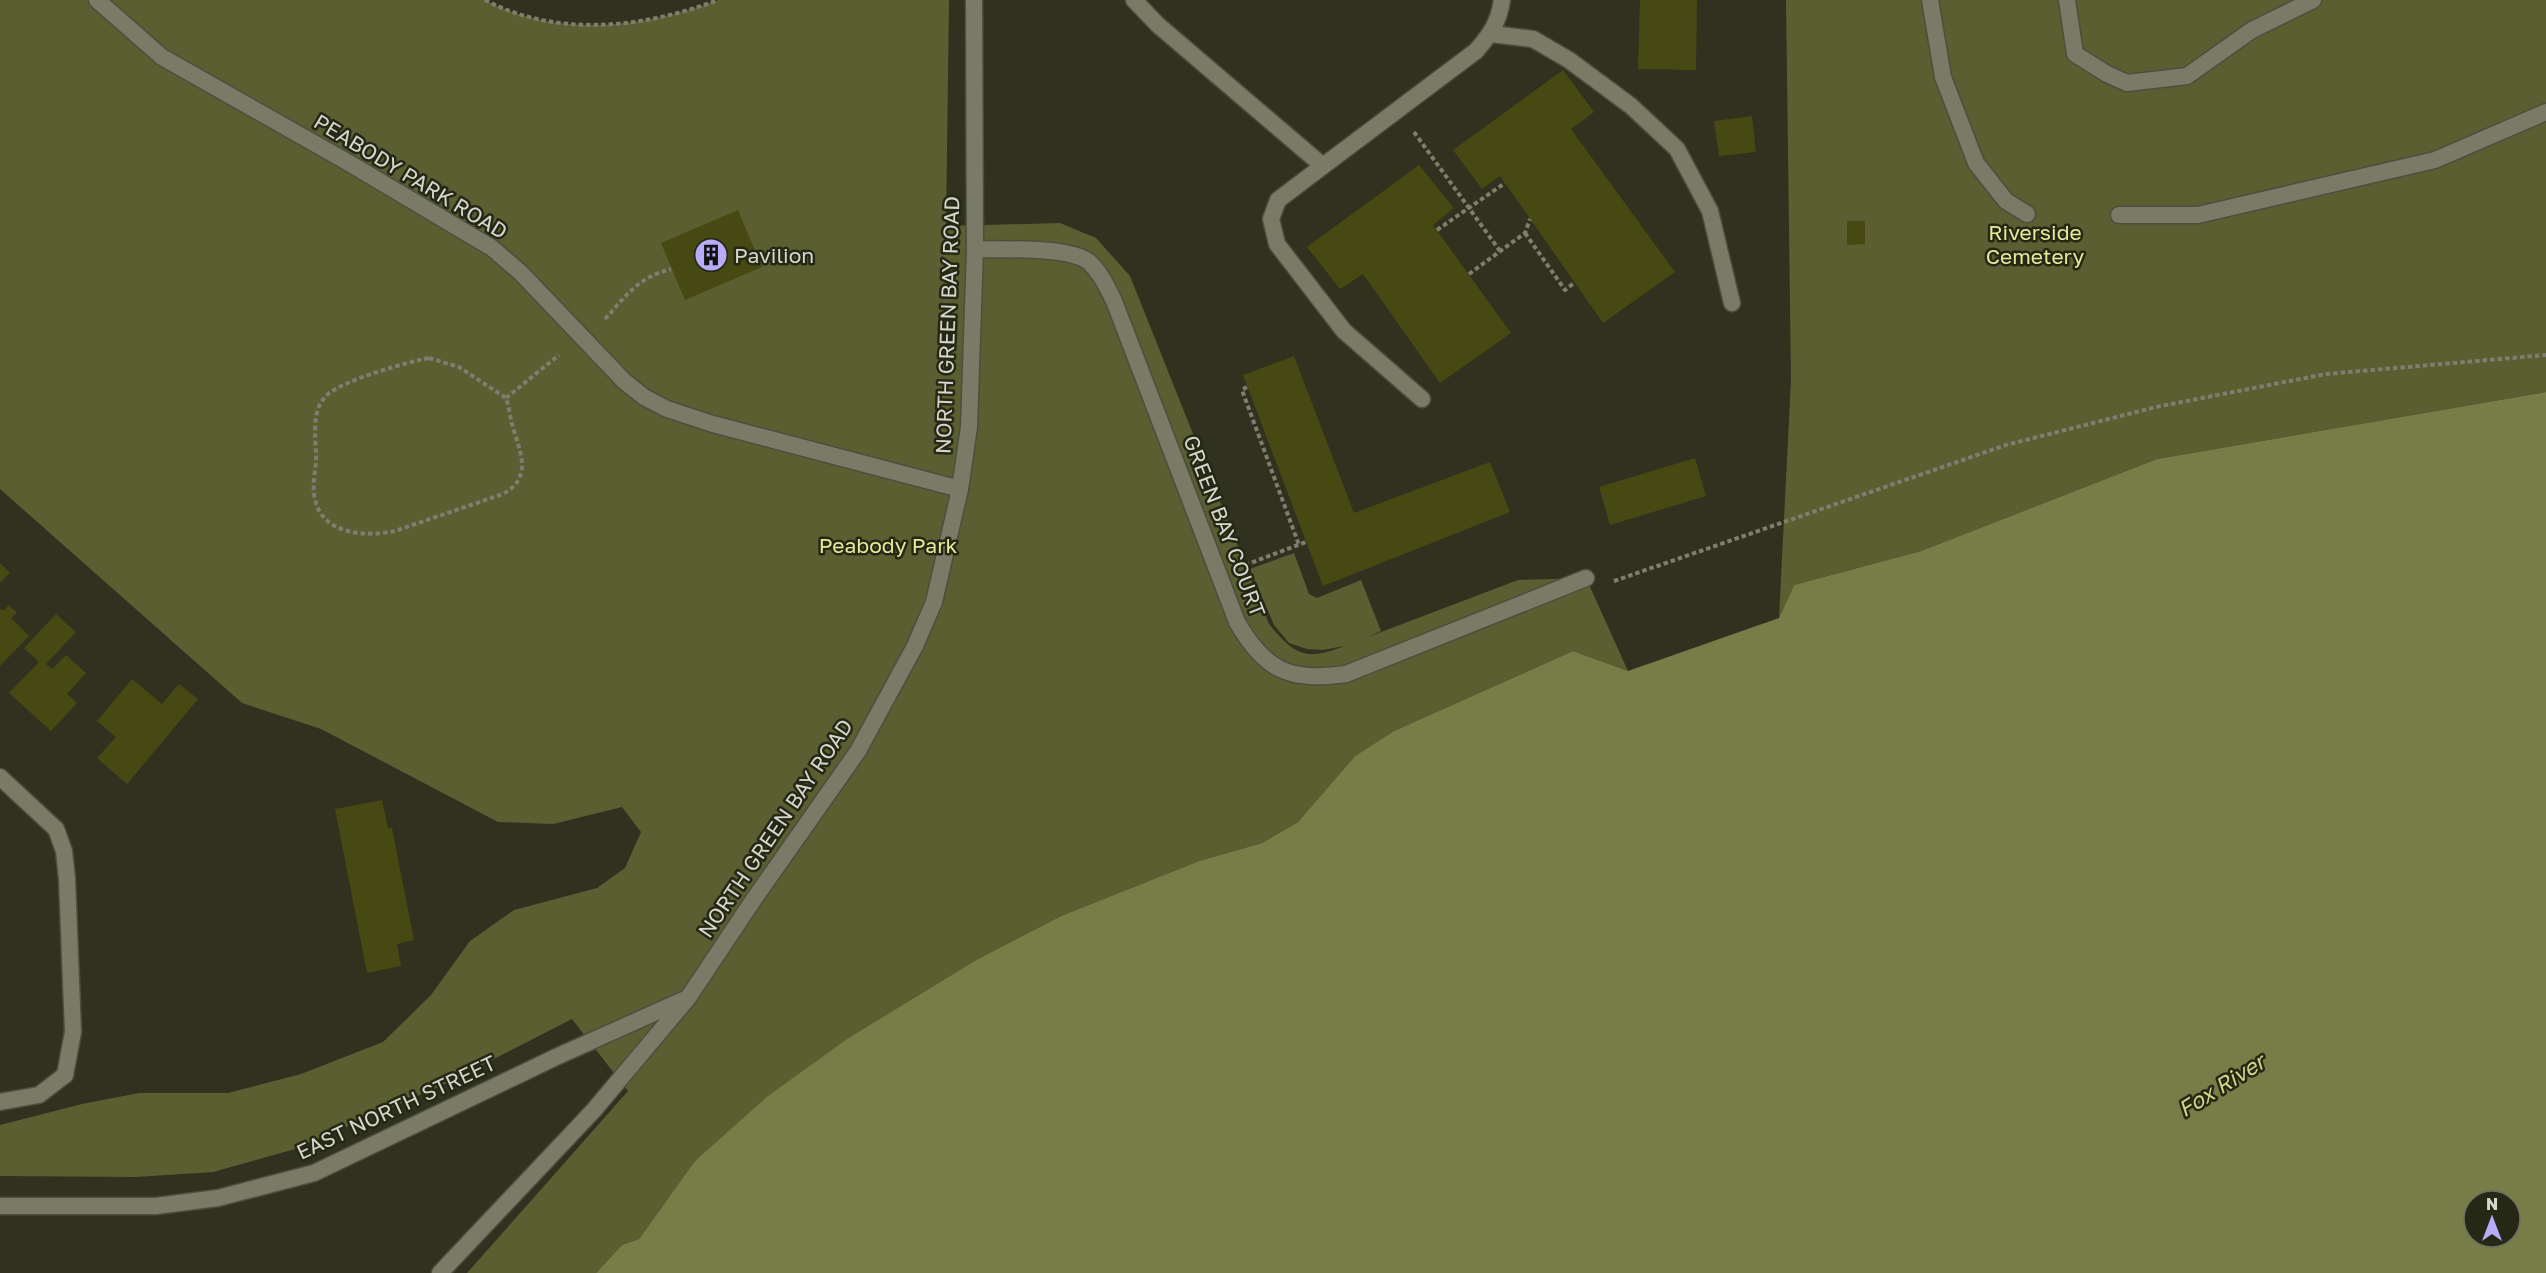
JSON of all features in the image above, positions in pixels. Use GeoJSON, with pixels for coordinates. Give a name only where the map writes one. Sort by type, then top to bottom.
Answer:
{"type":"FeatureCollection","features":[{"type":"Feature","properties":{"kind":"street","name":"PEABODY PARK ROAD"},"geometry":{"type":"LineString","coordinates":[[97,0],[162,57],[349,163],[492,248],[521,273],[624,381],[644,397],[667,409],[712,424],[960,489]]}},
{"type":"Feature","properties":{"kind":"street","name":"NORTH GREEN BAY ROAD"},"geometry":{"type":"LineString","coordinates":[[440,1273],[594,1110],[688,998],[858,751],[915,646],[934,602],[960,489],[969,427],[975,249],[974,0]]}},
{"type":"Feature","properties":{"kind":"street"},"geometry":{"type":"LineString","coordinates":[[1134,0],[1158,25],[1323,166]]}},
{"type":"Feature","properties":{"kind":"street"},"geometry":{"type":"LineString","coordinates":[[1422,399],[1344,331],[1277,244],[1271,219],[1278,200],[1476,51],[1491,34],[1501,12],[1502,0]]}},
{"type":"Feature","properties":{"kind":"street"},"geometry":{"type":"LineString","coordinates":[[1930,0],[1943,77],[1976,163],[2006,201],[2027,214]]}},
{"type":"Feature","properties":{"kind":"street"},"geometry":{"type":"LineString","coordinates":[[2067,0],[2075,54],[2107,74],[2127,83],[2187,76],[2252,30],[2313,0]]}},
{"type":"Feature","properties":{"kind":"street"},"geometry":{"type":"LineString","coordinates":[[1491,34],[1533,39],[1569,60],[1631,106],[1677,149],[1710,211],[1732,303]]}},
{"type":"Feature","properties":{"kind":"street"},"geometry":{"type":"LineString","coordinates":[[2119,215],[2198,215],[2435,160],[2546,112]]}},
{"type":"Feature","properties":{"kind":"street","name":"GREEN BAY COURT"},"geometry":{"type":"LineString","coordinates":[[975,249],[1060,252],[1087,261],[1102,276],[1114,301],[1237,622],[1250,645],[1267,663],[1288,673],[1318,678],[1346,674],[1586,578]]}},
{"type":"Feature","properties":{"kind":"street"},"geometry":{"type":"LineString","coordinates":[[0,777],[56,830],[64,851],[73,1032],[66,1075],[39,1095],[0,1102]]}},
{"type":"Feature","properties":{"kind":"street","name":"EAST NORTH STREET"},"geometry":{"type":"LineString","coordinates":[[0,1206],[156,1206],[218,1198],[314,1173],[556,1057],[688,998]]}},
{"type":"Feature","properties":{"kind":"path"},"geometry":{"type":"LineString","coordinates":[[484,0],[503,10],[541,21],[609,25],[653,19],[718,0]]}},
{"type":"Feature","properties":{"kind":"path"},"geometry":{"type":"LineString","coordinates":[[1398,110],[1500,251]]}},
{"type":"Feature","properties":{"kind":"path"},"geometry":{"type":"LineString","coordinates":[[1437,230],[1505,183]]}},
{"type":"Feature","properties":{"kind":"path"},"geometry":{"type":"LineString","coordinates":[[1469,274],[1525,233],[1530,219]]}},
{"type":"Feature","properties":{"kind":"path"},"geometry":{"type":"LineString","coordinates":[[1525,233],[1565,290],[1574,283]]}},
{"type":"Feature","properties":{"kind":"path"},"geometry":{"type":"LineString","coordinates":[[1586,578],[1613,581],[2006,445],[2156,407],[2326,374],[2546,355]]}},
{"type":"Feature","properties":{"kind":"path"},"geometry":{"type":"LineString","coordinates":[[429,358],[459,367],[506,398],[522,458],[522,471],[515,487],[481,503],[395,531],[378,534],[345,531],[332,524],[320,511],[315,499],[315,421],[319,406],[334,389],[400,365],[429,358]]}},
{"type":"Feature","properties":{"kind":"path"},"geometry":{"type":"LineString","coordinates":[[1247,387],[1242,390],[1299,545]]}},
{"type":"Feature","properties":{"kind":"path"},"geometry":{"type":"LineString","coordinates":[[1219,575],[1306,542]]}},
{"type":"Feature","properties":{"kind":"green space","name":"Peabody Park"},"geometry":{"type":"Polygon","coordinates":[[[0,0],[485,0],[513,12],[542,20],[601,25],[660,17],[718,0],[949,0],[946,226],[1060,223],[1096,238],[1130,276],[1269,624],[1286,642],[1301,652],[1310,654],[1319,654],[1344,646],[1323,650],[1307,649],[1289,643],[1274,625],[1250,569],[1294,553],[1309,594],[1317,598],[1361,580],[1381,631],[1368,637],[1518,580],[1586,578],[1628,671],[1573,651],[1394,731],[1355,756],[1298,822],[1262,843],[1199,861],[1061,916],[976,960],[850,1037],[694,1162],[639,1239],[622,1245],[596,1273],[467,1273],[628,1091],[572,1019],[445,1084],[295,1149],[213,1172],[136,1177],[0,1176],[0,1125],[82,1104],[139,1093],[228,1093],[301,1074],[383,1042],[431,995],[470,941],[514,910],[597,888],[625,868],[641,832],[622,807],[553,824],[498,822],[321,729],[242,703],[0,489],[0,0]]]}},
{"type":"Feature","properties":{"kind":"green space","name":"Riverside Cemetery"},"geometry":{"type":"Polygon","coordinates":[[[1786,0],[2546,0],[2546,392],[2157,459],[1921,551],[1794,585],[1779,618],[1791,380],[1786,0]]]}},
{"type":"Feature","properties":{"kind":"water","name":"Fox River"},"geometry":{"type":"Polygon","coordinates":[[[2546,392],[2546,1273],[596,1273],[622,1245],[639,1239],[694,1162],[768,1096],[850,1037],[976,960],[1061,916],[1199,861],[1262,843],[1298,822],[1355,756],[1394,731],[1573,651],[1628,671],[1779,618],[1794,585],[1921,551],[2157,459],[2546,392]]]}},
{"type":"Feature","properties":{"kind":"building"},"geometry":{"type":"Polygon","coordinates":[[[1640,0],[1697,0],[1696,70],[1638,69],[1640,0]]]}},
{"type":"Feature","properties":{"kind":"building"},"geometry":{"type":"Polygon","coordinates":[[[1563,70],[1594,112],[1571,129],[1675,272],[1603,323],[1500,176],[1482,189],[1453,150],[1563,70]]]}},
{"type":"Feature","properties":{"kind":"building"},"geometry":{"type":"Polygon","coordinates":[[[1752,116],[1756,152],[1719,156],[1714,121],[1752,116]]]}},
{"type":"Feature","properties":{"kind":"building"},"geometry":{"type":"Polygon","coordinates":[[[1419,165],[1454,208],[1433,225],[1511,333],[1440,383],[1363,274],[1340,289],[1307,247],[1419,165]]]}},
{"type":"Feature","properties":{"kind":"building","name":"Pavilion"},"geometry":{"type":"Polygon","coordinates":[[[738,210],[762,267],[685,300],[661,243],[738,210]]]}},
{"type":"Feature","properties":{"kind":"building"},"geometry":{"type":"Polygon","coordinates":[[[1847,221],[1865,221],[1865,244],[1847,245],[1847,221]]]}},
{"type":"Feature","properties":{"kind":"building"},"geometry":{"type":"Polygon","coordinates":[[[1294,356],[1354,513],[1490,462],[1510,512],[1323,586],[1243,375],[1294,356]]]}},
{"type":"Feature","properties":{"kind":"building"},"geometry":{"type":"Polygon","coordinates":[[[1695,458],[1706,496],[1610,525],[1599,487],[1695,458]]]}},
{"type":"Feature","properties":{"kind":"building"},"geometry":{"type":"Polygon","coordinates":[[[0,563],[10,573],[0,583],[0,563]]]}},
{"type":"Feature","properties":{"kind":"building"},"geometry":{"type":"Polygon","coordinates":[[[9,605],[17,613],[11,618],[29,636],[0,666],[0,609],[4,610],[9,605]]]}},
{"type":"Feature","properties":{"kind":"building"},"geometry":{"type":"Polygon","coordinates":[[[56,614],[76,632],[46,664],[52,669],[66,655],[86,673],[67,694],[77,703],[51,731],[9,693],[39,662],[24,648],[56,614]]]}},
{"type":"Feature","properties":{"kind":"building"},"geometry":{"type":"Polygon","coordinates":[[[132,679],[162,704],[179,684],[198,699],[127,784],[97,758],[116,737],[97,721],[132,679]]]}},
{"type":"Feature","properties":{"kind":"building"},"geometry":{"type":"Polygon","coordinates":[[[382,800],[388,828],[392,828],[414,940],[397,944],[401,966],[367,973],[335,809],[382,800]]]}},
{"type":"Feature","properties":{"kind":"place","name":"Pavilion"},"geometry":{"type":"Point","coordinates":[711,255]}}]}
